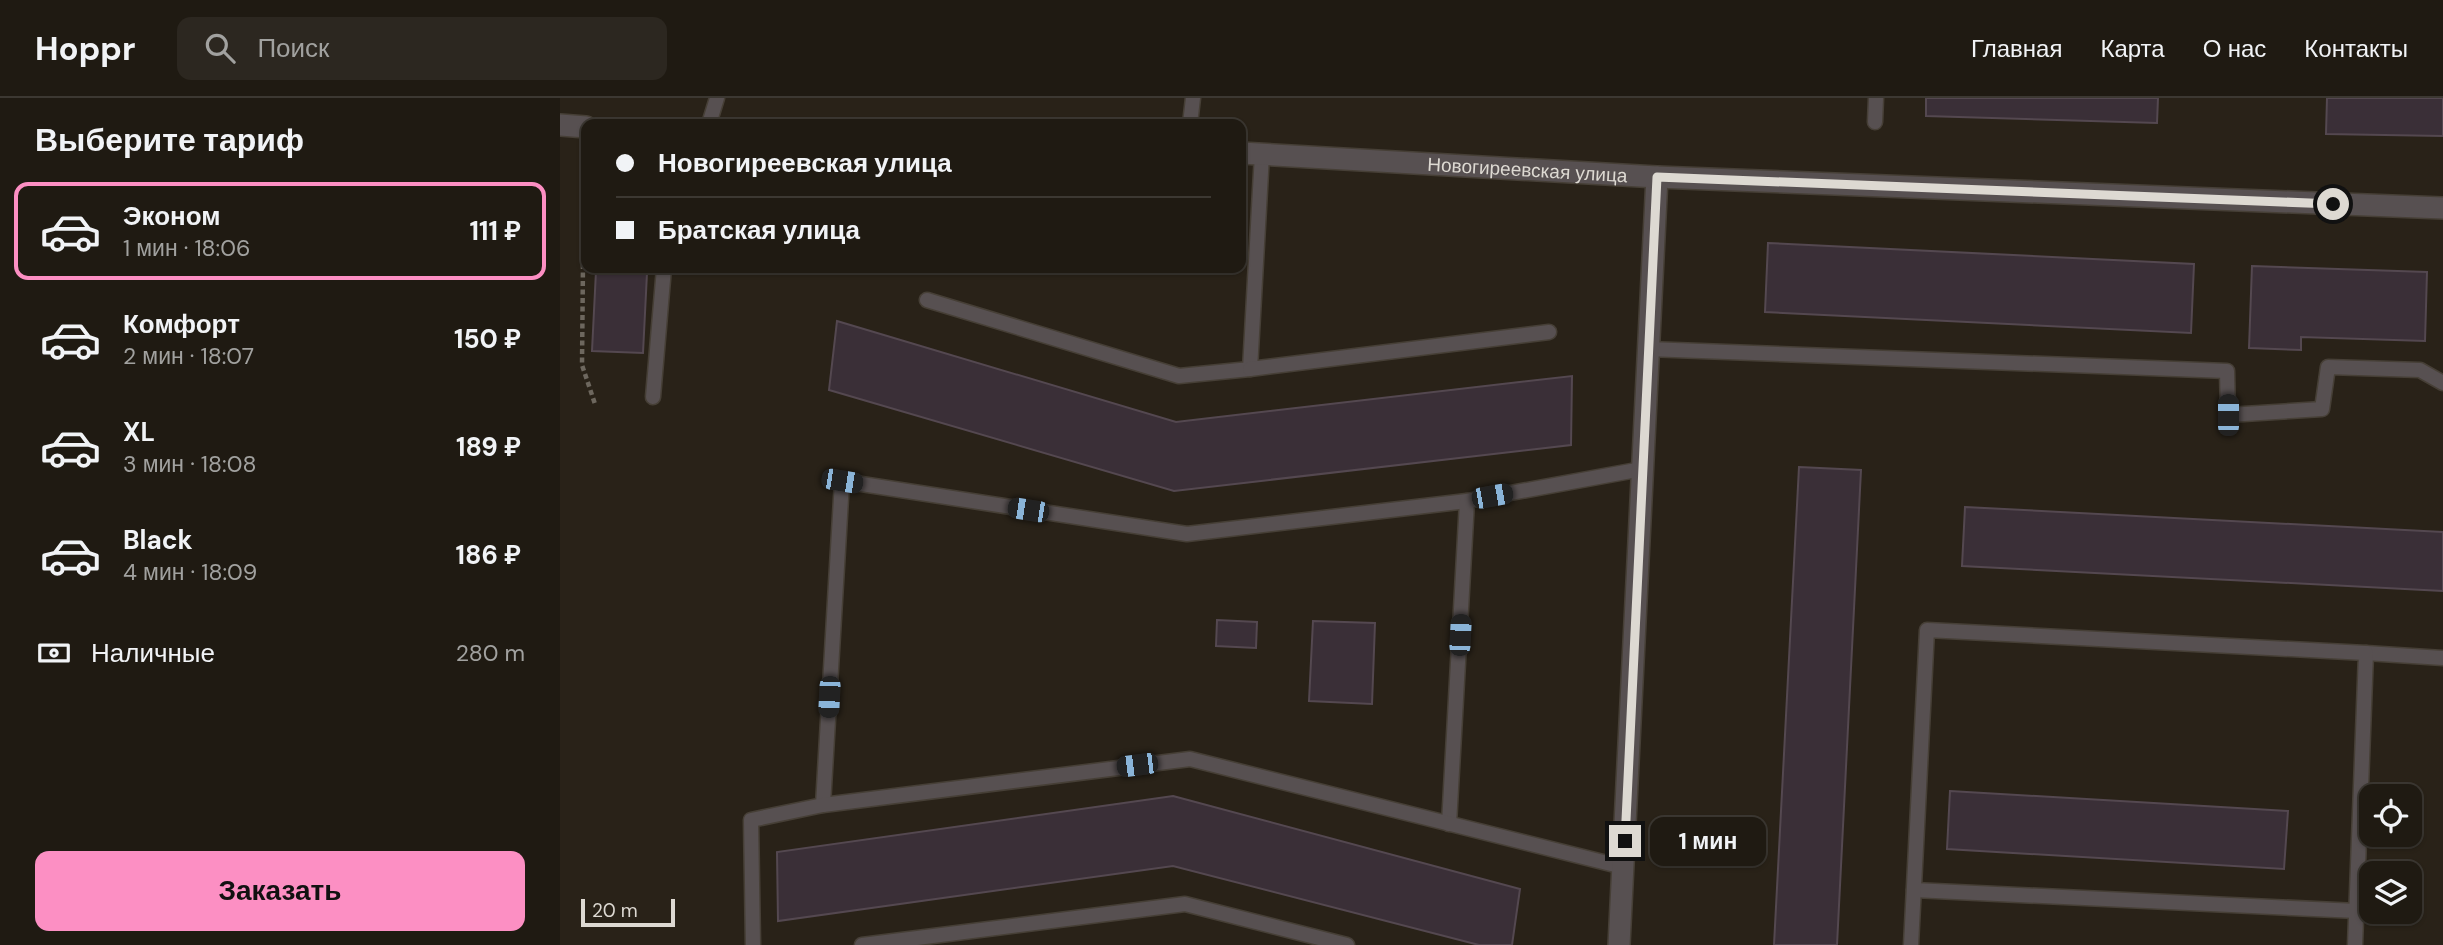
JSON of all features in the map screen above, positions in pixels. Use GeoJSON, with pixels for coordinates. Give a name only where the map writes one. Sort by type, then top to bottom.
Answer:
{"type":"FeatureCollection","features":[{"type":"Feature","properties":{"kind":"street"},"geometry":{"type":"LineString","coordinates":[[560,125],[581,127]]}},
{"type":"Feature","properties":{"kind":"street","name":"Новогиреевская улица"},"geometry":{"type":"LineString","coordinates":[[1251,153],[1657,177],[2443,208]]}},
{"type":"Feature","properties":{"kind":"street"},"geometry":{"type":"LineString","coordinates":[[1619,945],[1657,177]]}},
{"type":"Feature","properties":{"kind":"lane"},"geometry":{"type":"LineString","coordinates":[[711,119],[717,98]]}},
{"type":"Feature","properties":{"kind":"lane"},"geometry":{"type":"LineString","coordinates":[[1191,119],[1193,98]]}},
{"type":"Feature","properties":{"kind":"lane"},"geometry":{"type":"LineString","coordinates":[[1874,122],[1876,98]]}},
{"type":"Feature","properties":{"kind":"lane"},"geometry":{"type":"LineString","coordinates":[[1250,369],[1251,153]]}},
{"type":"Feature","properties":{"kind":"lane"},"geometry":{"type":"LineString","coordinates":[[653,397],[664,273]]}},
{"type":"Feature","properties":{"kind":"lane"},"geometry":{"type":"LineString","coordinates":[[927,300],[1179,376],[1549,332]]}},
{"type":"Feature","properties":{"kind":"lane"},"geometry":{"type":"LineString","coordinates":[[1648,349],[2228,370],[2228,415],[2322,409],[2328,367],[2420,370],[2443,383]]}},
{"type":"Feature","properties":{"kind":"lane"},"geometry":{"type":"LineString","coordinates":[[823,805],[842,481],[1187,534],[1467,501],[1642,469]]}},
{"type":"Feature","properties":{"kind":"lane"},"geometry":{"type":"LineString","coordinates":[[1450,824],[1467,501]]}},
{"type":"Feature","properties":{"kind":"lane"},"geometry":{"type":"LineString","coordinates":[[1911,945],[1927,630],[2443,657]]}},
{"type":"Feature","properties":{"kind":"lane"},"geometry":{"type":"LineString","coordinates":[[2356,945],[2366,653]]}},
{"type":"Feature","properties":{"kind":"lane"},"geometry":{"type":"LineString","coordinates":[[753,945],[751,820],[823,805],[1190,759],[1623,867]]}},
{"type":"Feature","properties":{"kind":"lane"},"geometry":{"type":"LineString","coordinates":[[1914,890],[2357,911]]}},
{"type":"Feature","properties":{"kind":"lane"},"geometry":{"type":"LineString","coordinates":[[862,945],[1185,904],[1347,945]]}},
{"type":"Feature","properties":{"kind":"path"},"geometry":{"type":"LineString","coordinates":[[583,273],[582,365],[594,404]]}},
{"type":"Feature","properties":{"kind":"building"},"geometry":{"type":"Polygon","coordinates":[[[1926,98],[2158,98],[2157,123],[1926,116],[1926,98]]]}},
{"type":"Feature","properties":{"kind":"building"},"geometry":{"type":"Polygon","coordinates":[[[2327,98],[2443,98],[2443,136],[2326,134],[2327,98]]]}},
{"type":"Feature","properties":{"kind":"building"},"geometry":{"type":"Polygon","coordinates":[[[1768,243],[2194,264],[2191,333],[1765,312],[1768,243]]]}},
{"type":"Feature","properties":{"kind":"building"},"geometry":{"type":"Polygon","coordinates":[[[2252,266],[2427,272],[2425,341],[2301,337],[2301,350],[2249,348],[2252,266]]]}},
{"type":"Feature","properties":{"kind":"building"},"geometry":{"type":"Polygon","coordinates":[[[596,273],[647,273],[643,353],[592,351],[596,273]]]}},
{"type":"Feature","properties":{"kind":"building"},"geometry":{"type":"Polygon","coordinates":[[[837,321],[1176,422],[1572,376],[1571,445],[1174,491],[829,390],[837,321]]]}},
{"type":"Feature","properties":{"kind":"building"},"geometry":{"type":"Polygon","coordinates":[[[1799,467],[1861,470],[1837,945],[1774,945],[1799,467]]]}},
{"type":"Feature","properties":{"kind":"building"},"geometry":{"type":"Polygon","coordinates":[[[1965,507],[2443,532],[2443,591],[1962,566],[1965,507]]]}},
{"type":"Feature","properties":{"kind":"building"},"geometry":{"type":"Polygon","coordinates":[[[1217,620],[1257,622],[1256,648],[1216,646],[1217,620]]]}},
{"type":"Feature","properties":{"kind":"building"},"geometry":{"type":"Polygon","coordinates":[[[1313,621],[1375,623],[1372,704],[1309,701],[1313,621]]]}},
{"type":"Feature","properties":{"kind":"building"},"geometry":{"type":"Polygon","coordinates":[[[1950,791],[2288,811],[2284,869],[1947,849],[1950,791]]]}},
{"type":"Feature","properties":{"kind":"building"},"geometry":{"type":"Polygon","coordinates":[[[1173,796],[1520,889],[1512,945],[1479,945],[1173,866],[778,921],[777,852],[1173,796]]]}},
{"type":"Feature","properties":{"kind":"route"},"geometry":{"type":"LineString","coordinates":[[1625,841],[1657,177],[2333,204]]}}]}
